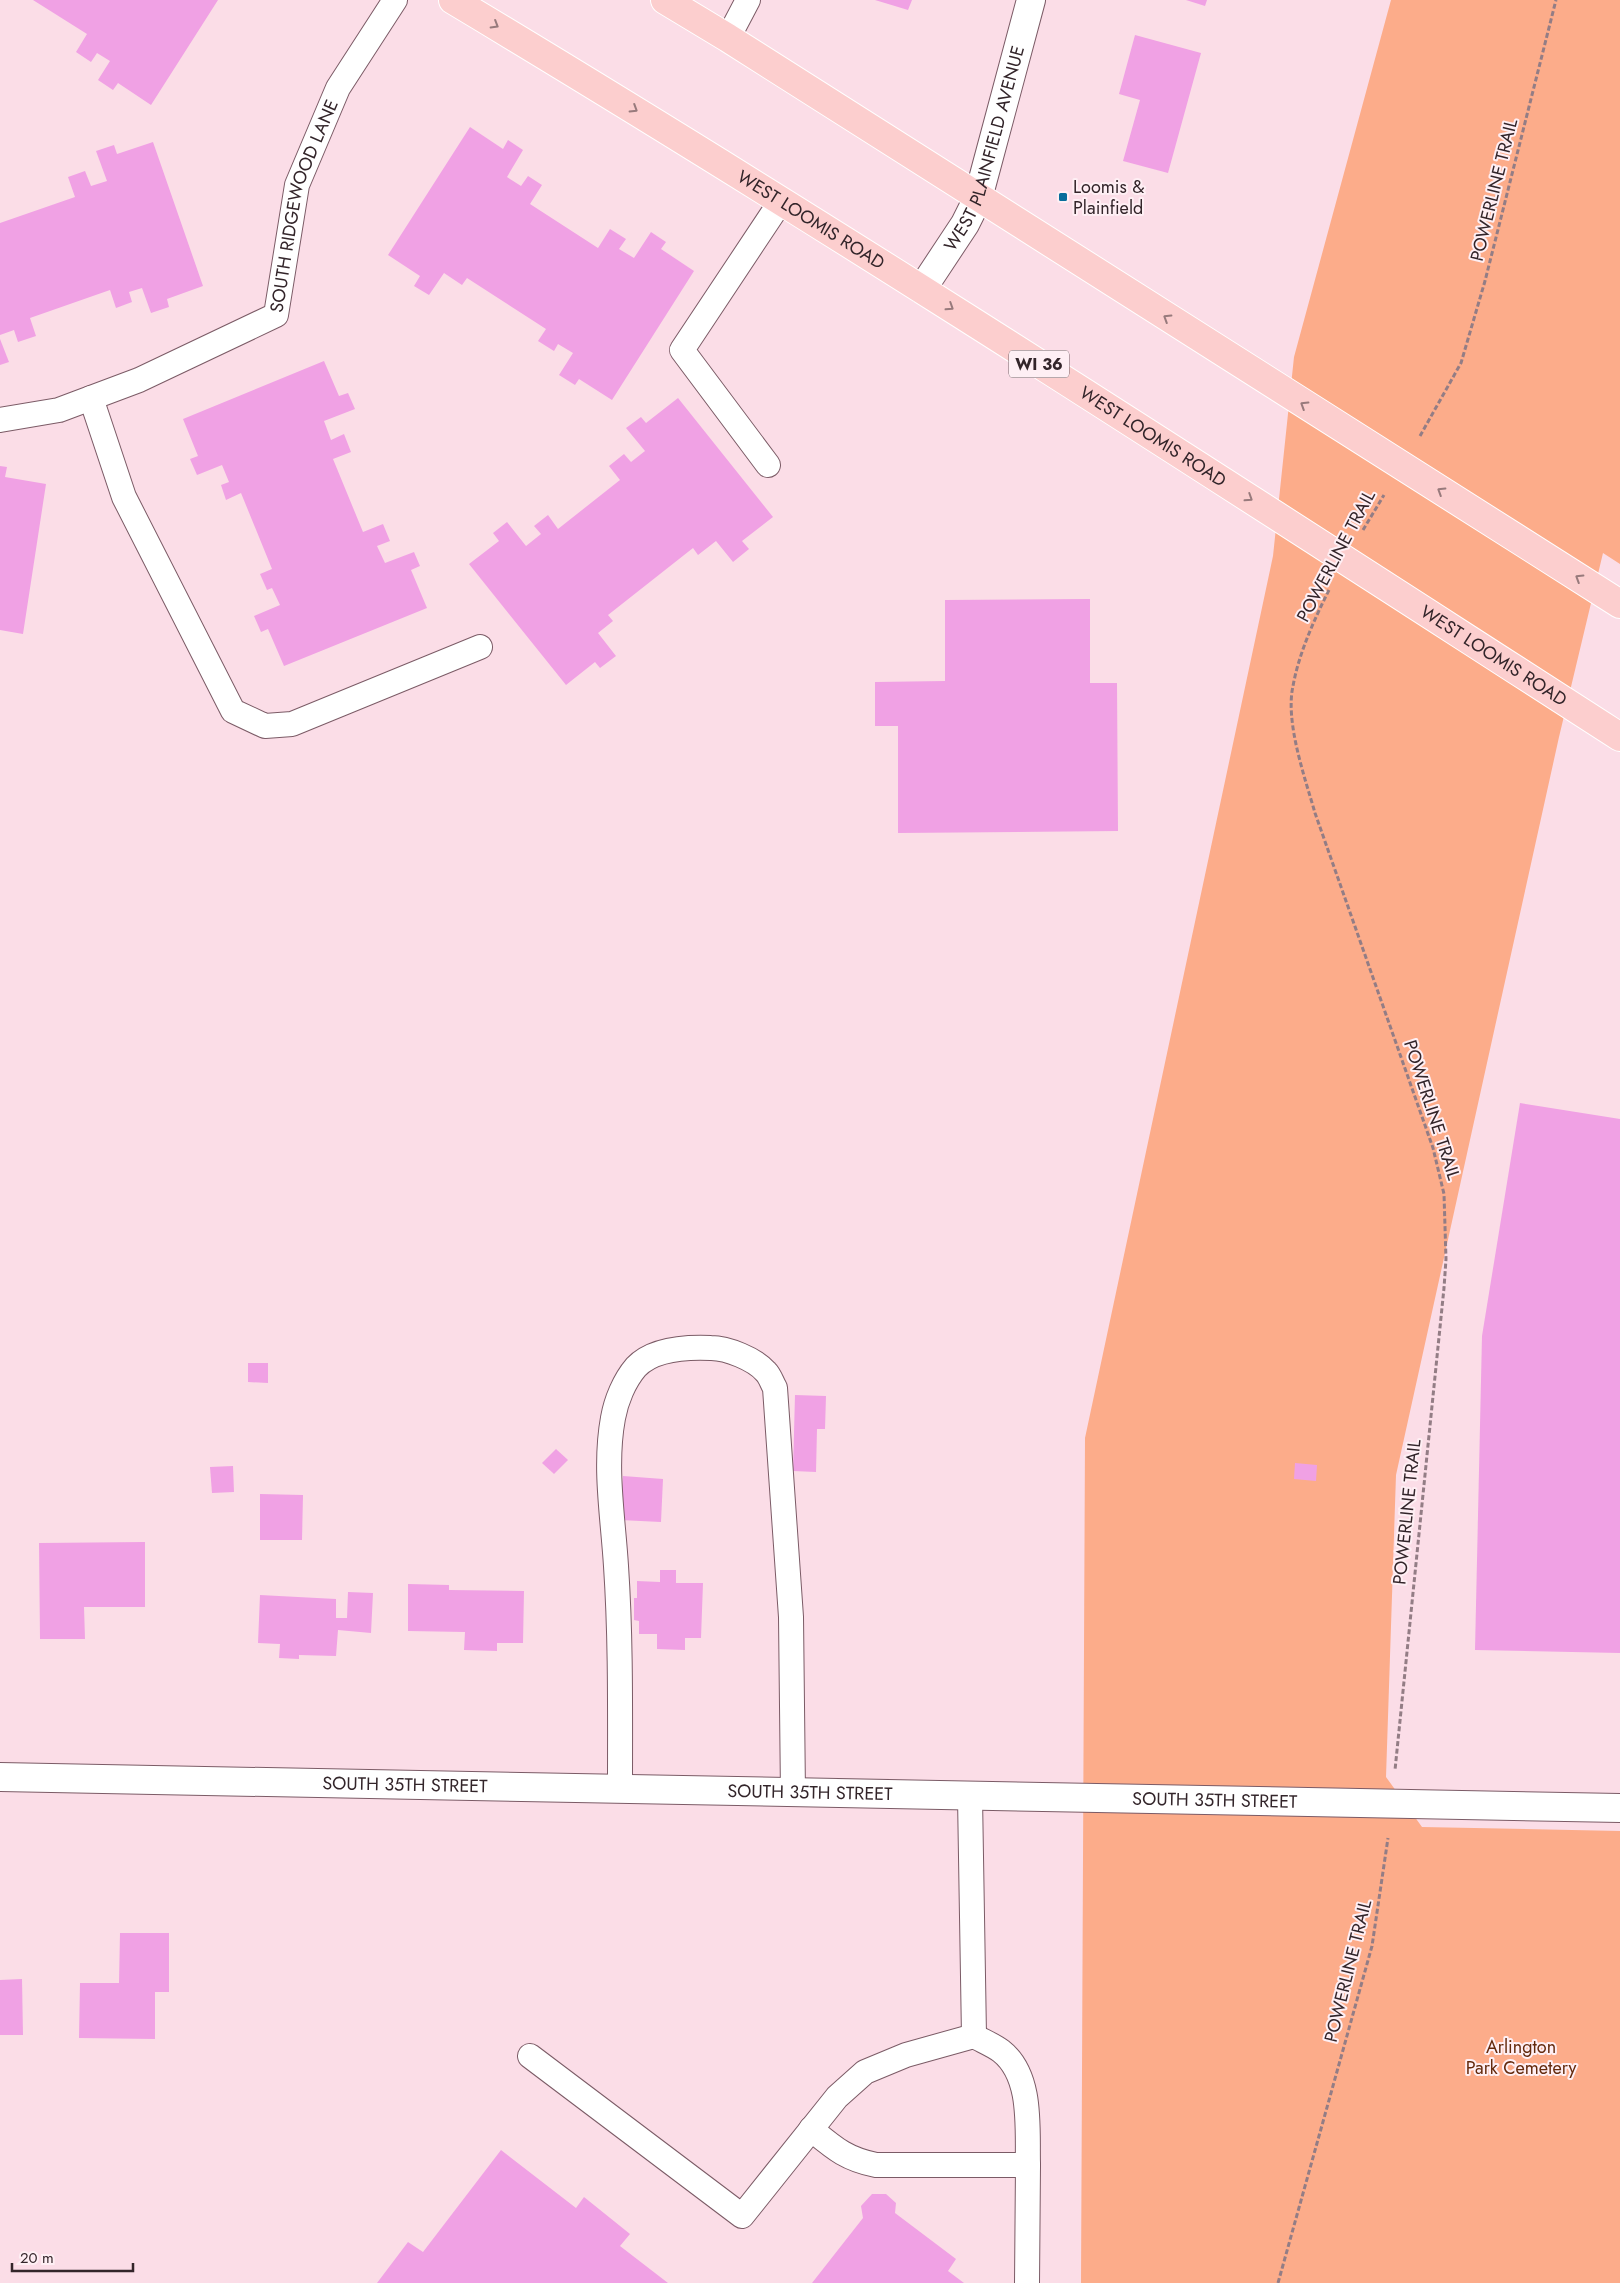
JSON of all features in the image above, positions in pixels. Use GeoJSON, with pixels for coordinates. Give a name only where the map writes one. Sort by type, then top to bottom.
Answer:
{"type":"FeatureCollection","features":[{"type":"Feature","properties":{"kind":"main road","name":"WEST LOOMIS ROAD"},"geometry":{"type":"LineString","coordinates":[[453,0],[625,103],[922,289],[1620,737]]}},
{"type":"Feature","properties":{"kind":"main road"},"geometry":{"type":"LineString","coordinates":[[665,0],[728,38],[1620,604]]}},
{"type":"Feature","properties":{"kind":"street","name":"WEST PLAINFIELD AVENUE"},"geometry":{"type":"LineString","coordinates":[[922,289],[965,224],[978,198],[1031,0]]}},
{"type":"Feature","properties":{"kind":"street","name":"SOUTH 35TH STREET"},"geometry":{"type":"LineString","coordinates":[[0,1777],[793,1794],[1620,1808]]}},
{"type":"Feature","properties":{"kind":"lane","name":"SOUTH RIDGEWOOD LANE"},"geometry":{"type":"LineString","coordinates":[[0,420],[59,410],[139,380],[276,315],[297,185],[338,88],[395,0]]}},
{"type":"Feature","properties":{"kind":"lane"},"geometry":{"type":"LineString","coordinates":[[728,38],[748,0]]}},
{"type":"Feature","properties":{"kind":"lane"},"geometry":{"type":"LineString","coordinates":[[768,465],[682,350],[781,201]]}},
{"type":"Feature","properties":{"kind":"lane"},"geometry":{"type":"LineString","coordinates":[[91,398],[124,497],[233,711],[265,726],[292,724],[480,647]]}},
{"type":"Feature","properties":{"kind":"lane"},"geometry":{"type":"LineString","coordinates":[[620,1790],[619,1630],[609,1473],[613,1418],[622,1388],[637,1366],[657,1355],[684,1347],[717,1348],[752,1362],[766,1372],[775,1388],[791,1617],[793,1794]]}},
{"type":"Feature","properties":{"kind":"lane"},"geometry":{"type":"LineString","coordinates":[[970,1797],[974,2036]]}},
{"type":"Feature","properties":{"kind":"lane"},"geometry":{"type":"LineString","coordinates":[[530,2056],[742,2216],[837,2097],[865,2072],[906,2055],[974,2036],[1002,2052],[1020,2075],[1026,2109],[1028,2283]]}},
{"type":"Feature","properties":{"kind":"lane"},"geometry":{"type":"LineString","coordinates":[[811,2129],[843,2154],[857,2161],[876,2165],[1028,2165]]}},
{"type":"Feature","properties":{"kind":"path","name":"POWERLINE TRAIL"},"geometry":{"type":"LineString","coordinates":[[1278,2283],[1372,1946],[1384,1870],[1391,1804],[1444,1288],[1446,1229],[1444,1194],[1434,1148],[1315,813],[1299,758],[1292,718],[1292,687],[1314,620],[1345,560],[1434,415],[1461,363],[1485,281],[1556,0]]}},
{"type":"Feature","properties":{"kind":"green space","name":"Arlington Park Cemetery"},"geometry":{"type":"Polygon","coordinates":[[[1391,0],[1620,0],[1620,564],[1603,553],[1559,737],[1396,1475],[1386,1777],[1422,1827],[1620,1831],[1620,2283],[1081,2283],[1085,1438],[1273,556],[1294,357],[1391,0]]]}},
{"type":"Feature","properties":{"kind":"building"},"geometry":{"type":"Polygon","coordinates":[[[33,0],[218,0],[151,105],[118,83],[113,90],[98,80],[110,61],[97,53],[91,62],[76,52],[87,34],[33,0]]]}},
{"type":"Feature","properties":{"kind":"building"},"geometry":{"type":"Polygon","coordinates":[[[875,0],[912,0],[908,10],[875,0]]]}},
{"type":"Feature","properties":{"kind":"building"},"geometry":{"type":"Polygon","coordinates":[[[1186,0],[1207,0],[1205,6],[1186,0]]]}},
{"type":"Feature","properties":{"kind":"building"},"geometry":{"type":"Polygon","coordinates":[[[1135,35],[1201,53],[1168,173],[1123,161],[1140,100],[1119,94],[1135,35]]]}},
{"type":"Feature","properties":{"kind":"building"},"geometry":{"type":"Polygon","coordinates":[[[470,127],[503,149],[508,140],[523,150],[507,177],[521,186],[528,176],[542,185],[530,204],[598,248],[610,229],[626,239],[619,249],[634,258],[651,232],[666,242],[661,249],[694,271],[612,400],[579,379],[575,385],[559,375],[573,353],[558,344],[554,351],[538,341],[546,329],[467,278],[462,285],[444,273],[429,295],[414,286],[420,276],[388,255],[470,127]]]}},
{"type":"Feature","properties":{"kind":"building"},"geometry":{"type":"Polygon","coordinates":[[[153,142],[203,286],[167,299],[169,307],[151,313],[142,288],[129,292],[132,302],[116,308],[110,290],[30,318],[36,336],[18,342],[14,330],[0,335],[0,223],[75,197],[68,177],[85,171],[91,186],[107,181],[96,151],[114,145],[117,154],[153,142]]]}},
{"type":"Feature","properties":{"kind":"building"},"geometry":{"type":"Polygon","coordinates":[[[0,339],[9,362],[0,365],[0,339]]]}},
{"type":"Feature","properties":{"kind":"building"},"geometry":{"type":"Polygon","coordinates":[[[324,361],[339,396],[348,393],[355,409],[324,421],[331,440],[344,434],[351,452],[333,459],[363,532],[383,524],[390,541],[377,546],[385,563],[414,552],[420,566],[411,570],[427,608],[284,666],[268,629],[261,632],[254,616],[280,605],[272,588],[267,590],[260,574],[272,569],[241,493],[226,500],[221,485],[229,482],[222,465],[197,475],[190,459],[198,456],[183,419],[324,361]]]}},
{"type":"Feature","properties":{"kind":"building"},"geometry":{"type":"Polygon","coordinates":[[[678,398],[773,517],[742,541],[749,549],[733,562],[716,541],[698,555],[693,548],[608,615],[613,621],[598,633],[616,656],[600,668],[595,662],[566,685],[469,564],[499,541],[493,533],[507,522],[526,546],[541,534],[534,526],[548,515],[558,529],[620,480],[609,466],[624,454],[631,462],[645,451],[626,428],[641,417],[646,423],[678,398]]]}},
{"type":"Feature","properties":{"kind":"building"},"geometry":{"type":"Polygon","coordinates":[[[0,466],[7,467],[5,477],[46,484],[23,634],[0,630],[0,466]]]}},
{"type":"Feature","properties":{"kind":"building"},"geometry":{"type":"Polygon","coordinates":[[[1090,599],[1090,683],[1117,683],[1118,831],[898,833],[898,726],[875,726],[875,682],[945,681],[945,600],[1090,599]]]}},
{"type":"Feature","properties":{"kind":"building"},"geometry":{"type":"Polygon","coordinates":[[[1520,1103],[1620,1119],[1620,1653],[1475,1650],[1482,1336],[1520,1103]]]}},
{"type":"Feature","properties":{"kind":"building"},"geometry":{"type":"Polygon","coordinates":[[[248,1363],[268,1363],[268,1383],[248,1382],[248,1363]]]}},
{"type":"Feature","properties":{"kind":"building"},"geometry":{"type":"Polygon","coordinates":[[[795,1395],[826,1396],[825,1429],[817,1429],[816,1472],[793,1471],[795,1395]]]}},
{"type":"Feature","properties":{"kind":"building"},"geometry":{"type":"Polygon","coordinates":[[[556,1449],[568,1460],[554,1474],[542,1463],[556,1449]]]}},
{"type":"Feature","properties":{"kind":"building"},"geometry":{"type":"Polygon","coordinates":[[[1295,1463],[1317,1465],[1316,1481],[1294,1479],[1295,1463]]]}},
{"type":"Feature","properties":{"kind":"building"},"geometry":{"type":"Polygon","coordinates":[[[233,1466],[234,1492],[212,1493],[210,1467],[233,1466]]]}},
{"type":"Feature","properties":{"kind":"building"},"geometry":{"type":"Polygon","coordinates":[[[623,1476],[663,1479],[661,1522],[620,1520],[623,1476]]]}},
{"type":"Feature","properties":{"kind":"building"},"geometry":{"type":"Polygon","coordinates":[[[260,1494],[303,1495],[302,1540],[260,1540],[260,1494]]]}},
{"type":"Feature","properties":{"kind":"building"},"geometry":{"type":"Polygon","coordinates":[[[145,1542],[145,1607],[84,1607],[85,1639],[40,1639],[39,1543],[145,1542]]]}},
{"type":"Feature","properties":{"kind":"building"},"geometry":{"type":"Polygon","coordinates":[[[660,1570],[676,1570],[676,1583],[703,1583],[701,1638],[685,1638],[685,1650],[657,1649],[657,1634],[639,1634],[639,1621],[634,1620],[634,1598],[637,1598],[637,1581],[660,1582],[660,1570]]]}},
{"type":"Feature","properties":{"kind":"building"},"geometry":{"type":"Polygon","coordinates":[[[408,1584],[449,1585],[449,1590],[524,1591],[523,1643],[497,1643],[497,1651],[464,1650],[465,1632],[408,1631],[408,1584]]]}},
{"type":"Feature","properties":{"kind":"building"},"geometry":{"type":"Polygon","coordinates":[[[348,1592],[373,1593],[371,1633],[338,1630],[336,1656],[299,1655],[299,1659],[279,1658],[280,1644],[258,1643],[260,1595],[336,1599],[336,1618],[347,1618],[348,1592]]]}},
{"type":"Feature","properties":{"kind":"building"},"geometry":{"type":"Polygon","coordinates":[[[120,1933],[169,1933],[169,1992],[155,1992],[155,2039],[79,2038],[80,1983],[119,1983],[120,1933]]]}},
{"type":"Feature","properties":{"kind":"building"},"geometry":{"type":"Polygon","coordinates":[[[22,1979],[23,2035],[0,2035],[0,1980],[22,1979]]]}},
{"type":"Feature","properties":{"kind":"building"},"geometry":{"type":"Polygon","coordinates":[[[501,2150],[576,2208],[584,2197],[630,2234],[620,2246],[668,2283],[377,2283],[408,2242],[423,2252],[501,2150]]]}},
{"type":"Feature","properties":{"kind":"building"},"geometry":{"type":"Polygon","coordinates":[[[872,2194],[886,2194],[896,2203],[895,2213],[956,2259],[948,2271],[964,2283],[812,2283],[863,2218],[861,2206],[872,2194]]]}},
{"type":"Feature","properties":{"kind":"place","name":"Loomis & Plainfield"},"geometry":{"type":"Point","coordinates":[1063,197]}}]}
